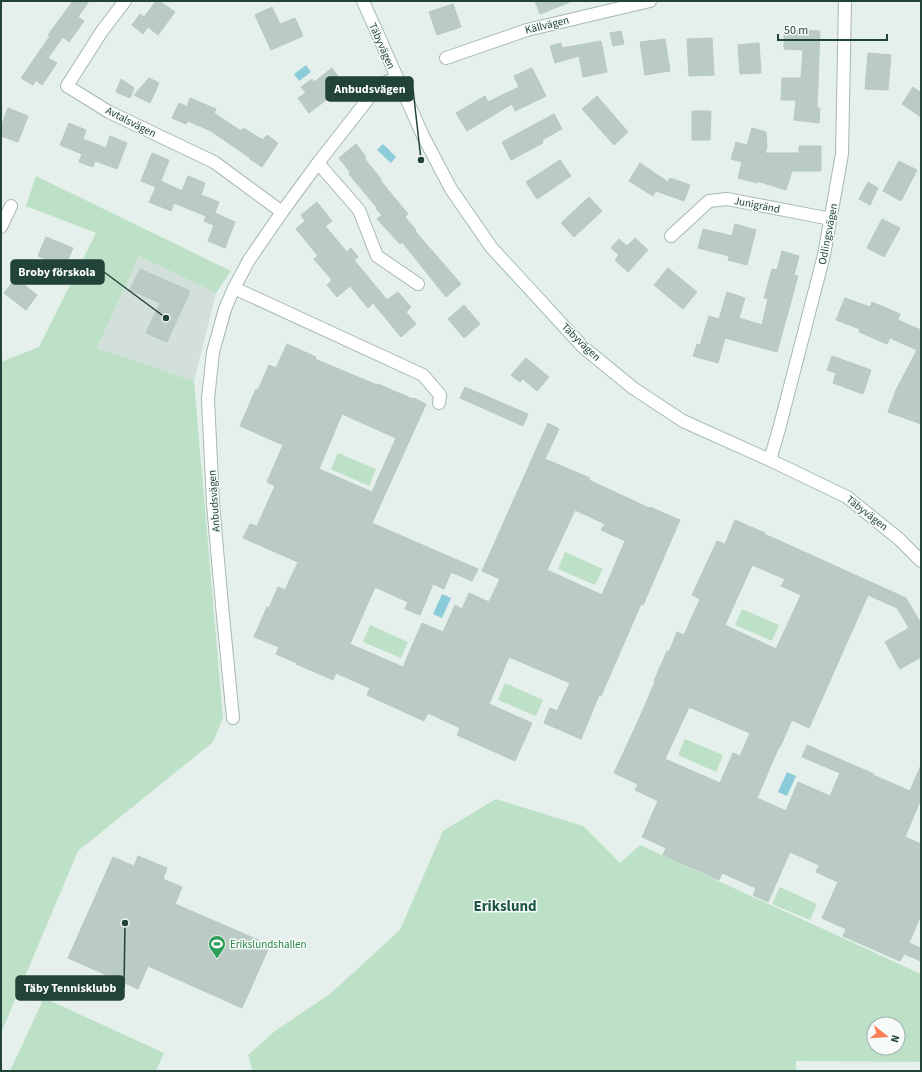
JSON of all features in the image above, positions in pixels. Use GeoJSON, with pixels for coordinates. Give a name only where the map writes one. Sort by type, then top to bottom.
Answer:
{"type":"FeatureCollection","features":[{"type":"Feature","properties":{"kind":"street","name":"Avtalsvägen"},"geometry":{"type":"LineString","coordinates":[[125,1],[102,31],[67,86],[109,112],[214,162],[282,212]]}},
{"type":"Feature","properties":{"kind":"street","name":"Täbyvägen"},"geometry":{"type":"LineString","coordinates":[[363,1],[423,136],[451,189],[491,247],[584,347],[633,388],[683,421],[847,497],[899,539],[921,561]]}},
{"type":"Feature","properties":{"kind":"street","name":"Källvägen"},"geometry":{"type":"LineString","coordinates":[[446,58],[527,30],[650,1]]}},
{"type":"Feature","properties":{"kind":"street","name":"Odlingsvägen"},"geometry":{"type":"LineString","coordinates":[[770,460],[822,263],[842,154],[845,1]]}},
{"type":"Feature","properties":{"kind":"street","name":"Anbudsvägen"},"geometry":{"type":"LineString","coordinates":[[233,718],[213,504],[208,398],[213,352],[225,309],[249,260],[318,163],[379,85],[396,78]]}},
{"type":"Feature","properties":{"kind":"street"},"geometry":{"type":"LineString","coordinates":[[318,163],[359,210],[377,256],[418,284]]}},
{"type":"Feature","properties":{"kind":"street","name":"Junigränd"},"geometry":{"type":"LineString","coordinates":[[672,236],[709,201],[727,199],[831,219]]}},
{"type":"Feature","properties":{"kind":"street"},"geometry":{"type":"LineString","coordinates":[[1,227],[11,206]]}},
{"type":"Feature","properties":{"kind":"street"},"geometry":{"type":"LineString","coordinates":[[234,288],[423,376],[440,395],[439,403]]}},
{"type":"Feature","properties":{"kind":"shaded area"},"geometry":{"type":"Polygon","coordinates":[[[139,256],[216,293],[194,381],[97,348],[139,256]]]}},
{"type":"Feature","properties":{"kind":"green space"},"geometry":{"type":"Polygon","coordinates":[[[36,176],[231,271],[216,293],[139,256],[97,348],[194,381],[223,718],[213,742],[78,851],[1,1033],[1,362],[39,347],[96,233],[26,206],[36,176]]]}},
{"type":"Feature","properties":{"kind":"green space"},"geometry":{"type":"Polygon","coordinates":[[[338,453],[376,469],[369,486],[331,469],[338,453]]]}},
{"type":"Feature","properties":{"kind":"green space"},"geometry":{"type":"Polygon","coordinates":[[[565,552],[603,569],[595,585],[558,569],[565,552]]]}},
{"type":"Feature","properties":{"kind":"green space"},"geometry":{"type":"Polygon","coordinates":[[[742,609],[779,625],[772,641],[735,625],[742,609]]]}},
{"type":"Feature","properties":{"kind":"green space"},"geometry":{"type":"Polygon","coordinates":[[[370,625],[408,642],[401,658],[363,642],[370,625]]]}},
{"type":"Feature","properties":{"kind":"green space"},"geometry":{"type":"Polygon","coordinates":[[[505,683],[543,700],[536,716],[498,700],[505,683]]]}},
{"type":"Feature","properties":{"kind":"green space"},"geometry":{"type":"Polygon","coordinates":[[[685,739],[723,755],[716,772],[678,755],[685,739]]]}},
{"type":"Feature","properties":{"kind":"green space"},"geometry":{"type":"Polygon","coordinates":[[[496,799],[583,826],[620,863],[640,845],[921,974],[921,1062],[796,1061],[796,1071],[253,1071],[248,1055],[275,1031],[330,994],[400,930],[443,831],[496,799]]]}},
{"type":"Feature","properties":{"kind":"green space"},"geometry":{"type":"Polygon","coordinates":[[[780,887],[817,904],[810,920],[772,904],[780,887]]]}},
{"type":"Feature","properties":{"kind":"green space"},"geometry":{"type":"Polygon","coordinates":[[[44,998],[164,1053],[156,1071],[10,1071],[44,998]]]}},
{"type":"Feature","properties":{"kind":"water"},"geometry":{"type":"Polygon","coordinates":[[[306,65],[311,72],[299,81],[294,74],[306,65]]]}},
{"type":"Feature","properties":{"kind":"water"},"geometry":{"type":"Polygon","coordinates":[[[383,144],[396,157],[391,163],[377,150],[383,144]]]}},
{"type":"Feature","properties":{"kind":"water"},"geometry":{"type":"Polygon","coordinates":[[[442,594],[451,598],[442,618],[433,614],[442,594]]]}},
{"type":"Feature","properties":{"kind":"water"},"geometry":{"type":"Polygon","coordinates":[[[787,772],[796,776],[787,796],[778,792],[787,772]]]}},
{"type":"Feature","properties":{"kind":"building"},"geometry":{"type":"Polygon","coordinates":[[[73,1],[89,1],[78,17],[84,21],[69,42],[63,37],[48,58],[57,63],[42,85],[36,80],[33,85],[21,78],[50,36],[48,35],[73,1]]]}},
{"type":"Feature","properties":{"kind":"building"},"geometry":{"type":"Polygon","coordinates":[[[156,1],[159,1],[175,12],[158,35],[148,27],[143,34],[132,25],[140,14],[144,17],[156,1]]]}},
{"type":"Feature","properties":{"kind":"building"},"geometry":{"type":"Polygon","coordinates":[[[535,1],[570,1],[570,2],[540,14],[535,1]]]}},
{"type":"Feature","properties":{"kind":"building"},"geometry":{"type":"Polygon","coordinates":[[[453,4],[461,27],[437,35],[429,12],[453,4]]]}},
{"type":"Feature","properties":{"kind":"building"},"geometry":{"type":"Polygon","coordinates":[[[272,7],[280,24],[295,18],[303,36],[271,50],[255,15],[272,7]]]}},
{"type":"Feature","properties":{"kind":"building"},"geometry":{"type":"Polygon","coordinates":[[[784,30],[820,31],[817,108],[820,108],[819,123],[794,120],[796,100],[781,100],[782,78],[801,78],[803,50],[784,49],[784,30]]]}},
{"type":"Feature","properties":{"kind":"building"},"geometry":{"type":"Polygon","coordinates":[[[621,31],[624,44],[613,46],[610,33],[621,31]]]}},
{"type":"Feature","properties":{"kind":"building"},"geometry":{"type":"Polygon","coordinates":[[[712,38],[714,75],[689,76],[687,39],[712,38]]]}},
{"type":"Feature","properties":{"kind":"building"},"geometry":{"type":"Polygon","coordinates":[[[665,39],[670,71],[645,75],[640,42],[665,39]]]}},
{"type":"Feature","properties":{"kind":"building"},"geometry":{"type":"Polygon","coordinates":[[[601,41],[607,72],[583,77],[579,56],[555,63],[550,46],[561,43],[562,48],[601,41]]]}},
{"type":"Feature","properties":{"kind":"building"},"geometry":{"type":"Polygon","coordinates":[[[759,43],[761,73],[740,74],[738,45],[759,43]]]}},
{"type":"Feature","properties":{"kind":"building"},"geometry":{"type":"Polygon","coordinates":[[[868,53],[891,55],[888,90],[865,89],[868,53]]]}},
{"type":"Feature","properties":{"kind":"building"},"geometry":{"type":"Polygon","coordinates":[[[332,68],[343,83],[328,94],[330,97],[309,113],[298,98],[306,93],[301,87],[312,79],[314,82],[332,68]]]}},
{"type":"Feature","properties":{"kind":"building"},"geometry":{"type":"Polygon","coordinates":[[[532,68],[546,96],[515,111],[512,104],[467,131],[456,113],[485,96],[488,102],[519,87],[514,76],[532,68]]]}},
{"type":"Feature","properties":{"kind":"building"},"geometry":{"type":"Polygon","coordinates":[[[149,78],[159,83],[150,103],[134,95],[149,78]]]}},
{"type":"Feature","properties":{"kind":"building"},"geometry":{"type":"Polygon","coordinates":[[[121,79],[134,88],[130,98],[116,92],[121,79]]]}},
{"type":"Feature","properties":{"kind":"building"},"geometry":{"type":"Polygon","coordinates":[[[913,87],[921,93],[921,117],[902,104],[913,87]]]}},
{"type":"Feature","properties":{"kind":"building"},"geometry":{"type":"Polygon","coordinates":[[[597,96],[628,132],[614,145],[582,109],[597,96]]]}},
{"type":"Feature","properties":{"kind":"building"},"geometry":{"type":"Polygon","coordinates":[[[190,98],[216,109],[214,113],[241,131],[243,128],[263,140],[267,135],[278,143],[262,167],[211,131],[188,121],[186,124],[172,118],[179,103],[187,107],[190,98]]]}},
{"type":"Feature","properties":{"kind":"building"},"geometry":{"type":"Polygon","coordinates":[[[8,108],[28,116],[18,142],[1,136],[1,127],[8,108]]]}},
{"type":"Feature","properties":{"kind":"building"},"geometry":{"type":"Polygon","coordinates":[[[692,111],[711,111],[710,140],[692,140],[692,111]]]}},
{"type":"Feature","properties":{"kind":"building"},"geometry":{"type":"Polygon","coordinates":[[[554,114],[562,129],[542,140],[543,143],[511,160],[502,142],[554,114]]]}},
{"type":"Feature","properties":{"kind":"building"},"geometry":{"type":"Polygon","coordinates":[[[69,123],[86,130],[83,139],[106,148],[110,136],[127,143],[117,169],[95,161],[93,167],[79,162],[82,154],[60,145],[69,123]]]}},
{"type":"Feature","properties":{"kind":"building"},"geometry":{"type":"Polygon","coordinates":[[[752,128],[766,132],[767,147],[765,153],[799,153],[799,146],[821,146],[821,171],[792,171],[786,190],[757,181],[757,183],[738,178],[742,162],[731,159],[736,142],[747,145],[752,128]]]}},
{"type":"Feature","properties":{"kind":"building"},"geometry":{"type":"Polygon","coordinates":[[[356,144],[366,157],[364,158],[381,179],[380,180],[408,214],[405,217],[416,230],[415,231],[461,284],[446,297],[402,242],[400,244],[377,219],[382,215],[349,174],[350,172],[339,158],[356,144]]]}},
{"type":"Feature","properties":{"kind":"building"},"geometry":{"type":"Polygon","coordinates":[[[152,153],[169,160],[161,181],[182,191],[188,176],[205,183],[201,195],[219,202],[215,213],[235,222],[225,248],[208,241],[214,225],[204,221],[206,216],[174,203],[171,211],[149,202],[156,187],[141,181],[152,153]]]}},
{"type":"Feature","properties":{"kind":"building"},"geometry":{"type":"Polygon","coordinates":[[[560,160],[571,176],[537,199],[526,182],[560,160]]]}},
{"type":"Feature","properties":{"kind":"building"},"geometry":{"type":"Polygon","coordinates":[[[899,161],[917,170],[901,201],[883,191],[899,161]]]}},
{"type":"Feature","properties":{"kind":"building"},"geometry":{"type":"Polygon","coordinates":[[[640,163],[668,182],[670,178],[690,185],[684,201],[656,191],[653,196],[629,181],[640,163]]]}},
{"type":"Feature","properties":{"kind":"building"},"geometry":{"type":"Polygon","coordinates":[[[868,182],[878,188],[870,205],[859,199],[868,182]]]}},
{"type":"Feature","properties":{"kind":"building"},"geometry":{"type":"Polygon","coordinates":[[[589,197],[602,211],[574,237],[561,223],[589,197]]]}},
{"type":"Feature","properties":{"kind":"building"},"geometry":{"type":"Polygon","coordinates":[[[317,202],[332,221],[325,226],[347,252],[351,248],[358,257],[354,260],[387,300],[398,292],[411,307],[406,312],[416,324],[401,337],[373,303],[368,308],[350,286],[337,297],[327,285],[332,280],[314,259],[318,256],[296,229],[305,221],[301,215],[317,202]]]}},
{"type":"Feature","properties":{"kind":"building"},"geometry":{"type":"Polygon","coordinates":[[[882,219],[900,228],[884,257],[867,248],[882,219]]]}},
{"type":"Feature","properties":{"kind":"building"},"geometry":{"type":"Polygon","coordinates":[[[735,224],[756,230],[747,265],[728,260],[729,256],[698,248],[703,229],[732,236],[735,224]]]}},
{"type":"Feature","properties":{"kind":"building"},"geometry":{"type":"Polygon","coordinates":[[[46,237],[73,248],[65,267],[38,256],[46,237]]]}},
{"type":"Feature","properties":{"kind":"building"},"geometry":{"type":"Polygon","coordinates":[[[635,238],[648,250],[628,272],[615,260],[619,255],[611,248],[619,239],[627,246],[635,238]]]}},
{"type":"Feature","properties":{"kind":"building"},"geometry":{"type":"Polygon","coordinates":[[[782,251],[799,256],[794,275],[798,276],[777,352],[725,338],[718,363],[693,356],[697,344],[700,345],[709,316],[719,319],[727,292],[745,298],[739,318],[762,325],[768,299],[764,298],[772,269],[777,270],[782,251]]]}},
{"type":"Feature","properties":{"kind":"building"},"geometry":{"type":"Polygon","coordinates":[[[668,268],[697,292],[683,309],[654,285],[668,268]]]}},
{"type":"Feature","properties":{"kind":"building"},"geometry":{"type":"Polygon","coordinates":[[[140,269],[190,291],[167,342],[146,333],[160,303],[130,290],[140,269]]]}},
{"type":"Feature","properties":{"kind":"building"},"geometry":{"type":"Polygon","coordinates":[[[16,278],[37,295],[26,310],[4,293],[16,278]]]}},
{"type":"Feature","properties":{"kind":"building"},"geometry":{"type":"Polygon","coordinates":[[[845,298],[870,307],[872,302],[900,314],[898,320],[921,330],[921,424],[888,412],[896,390],[917,350],[890,338],[887,344],[859,332],[860,329],[836,320],[845,298]]]}},
{"type":"Feature","properties":{"kind":"building"},"geometry":{"type":"Polygon","coordinates":[[[464,305],[480,324],[464,338],[448,319],[464,305]]]}},
{"type":"Feature","properties":{"kind":"building"},"geometry":{"type":"Polygon","coordinates":[[[287,344],[316,357],[315,359],[426,404],[372,523],[478,569],[472,581],[451,572],[444,589],[433,584],[420,615],[405,609],[408,602],[375,587],[350,644],[403,667],[422,623],[443,632],[455,605],[462,609],[469,593],[489,602],[500,579],[482,571],[548,423],[559,429],[545,459],[590,478],[589,480],[649,508],[650,507],[680,520],[601,696],[599,695],[581,739],[544,723],[550,708],[557,711],[570,683],[509,657],[489,704],[532,723],[515,761],[457,735],[460,728],[428,713],[424,721],[367,695],[370,688],[336,673],[333,680],[296,664],[297,663],[276,654],[279,647],[254,637],[267,607],[269,608],[278,587],[285,590],[298,562],[243,538],[250,524],[257,526],[275,486],[267,482],[283,445],[240,426],[256,389],[258,390],[269,365],[276,368],[287,344]],[[342,414],[319,469],[372,492],[396,438],[342,414]],[[575,510],[547,570],[602,595],[625,541],[601,530],[605,524],[575,510]]]}},
{"type":"Feature","properties":{"kind":"building"},"geometry":{"type":"Polygon","coordinates":[[[832,356],[871,370],[863,394],[833,383],[836,373],[827,370],[832,356]]]}},
{"type":"Feature","properties":{"kind":"building"},"geometry":{"type":"Polygon","coordinates":[[[526,358],[549,377],[537,391],[523,379],[520,382],[511,375],[526,358]]]}},
{"type":"Feature","properties":{"kind":"building"},"geometry":{"type":"Polygon","coordinates":[[[465,387],[528,414],[523,426],[460,398],[465,387]]]}},
{"type":"Feature","properties":{"kind":"building"},"geometry":{"type":"Polygon","coordinates":[[[735,520],[906,598],[920,622],[921,621],[921,657],[900,669],[885,642],[909,628],[897,608],[868,595],[809,728],[792,720],[757,798],[786,811],[798,782],[830,796],[840,773],[802,757],[807,745],[910,791],[921,765],[921,799],[905,837],[921,844],[921,915],[909,943],[921,948],[921,961],[904,954],[900,961],[843,936],[846,929],[822,918],[838,882],[816,872],[819,865],[790,852],[768,902],[753,895],[756,888],[722,873],[719,880],[663,855],[666,848],[642,837],[658,801],[635,790],[638,784],[614,773],[639,719],[667,651],[669,652],[677,632],[684,635],[700,599],[692,595],[717,541],[725,544],[735,520]],[[752,565],[725,625],[776,649],[801,595],[781,586],[785,579],[752,565]],[[689,707],[665,759],[720,783],[733,753],[740,756],[750,733],[689,707]]]}},
{"type":"Feature","properties":{"kind":"building"},"geometry":{"type":"Polygon","coordinates":[[[138,856],[167,868],[163,879],[182,887],[175,904],[270,945],[242,1008],[148,966],[138,989],[68,958],[113,857],[134,866],[138,856]]]}},
{"type":"Feature","properties":{"kind":"place","name":"Anbudsvägen"},"geometry":{"type":"Point","coordinates":[421,160]}},
{"type":"Feature","properties":{"kind":"place","name":"Broby förskola"},"geometry":{"type":"Point","coordinates":[166,318]}},
{"type":"Feature","properties":{"kind":"place","name":"Täby Tennisklubb"},"geometry":{"type":"Point","coordinates":[125,923]}},
{"type":"Feature","properties":{"kind":"place","name":"Erikslundshallen"},"geometry":{"type":"Point","coordinates":[217,959]}},
{"type":"Feature","properties":{"kind":"district","name":"Erikslund"},"geometry":{"type":"Point","coordinates":[505,906]}}]}
